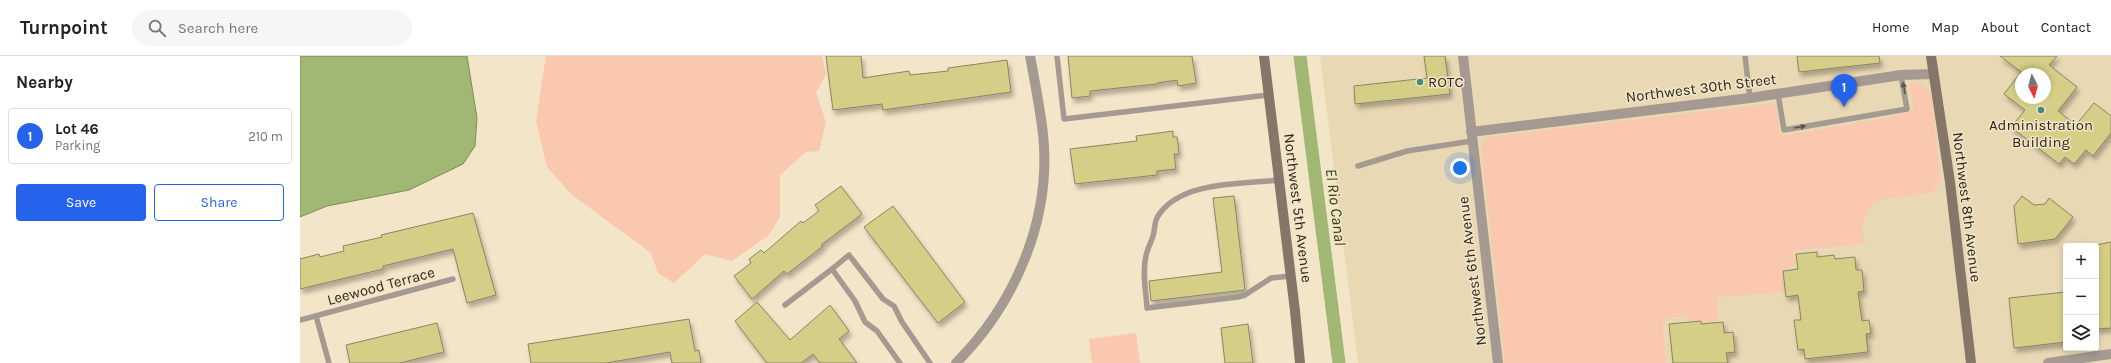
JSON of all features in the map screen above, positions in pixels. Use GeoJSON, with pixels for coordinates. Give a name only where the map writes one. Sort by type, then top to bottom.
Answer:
{"type":"FeatureCollection","features":[{"type":"Feature","properties":{"kind":"street"},"geometry":{"type":"LineString","coordinates":[[956,363],[989,326],[1005,302],[1026,256],[1037,221],[1043,178],[1043,135],[1030,56]]}},
{"type":"Feature","properties":{"kind":"street","name":"Northwest 5th Avenue"},"geometry":{"type":"LineString","coordinates":[[1264,56],[1300,363]]}},
{"type":"Feature","properties":{"kind":"street","name":"Northwest 6th Avenue"},"geometry":{"type":"LineString","coordinates":[[1463,56],[1498,363]]}},
{"type":"Feature","properties":{"kind":"street","name":"Northwest 8th Avenue"},"geometry":{"type":"LineString","coordinates":[[1931,56],[1950,182],[1971,363]]}},
{"type":"Feature","properties":{"kind":"street","name":"Northwest 30th Street"},"geometry":{"type":"LineString","coordinates":[[1472,136],[1750,98],[1902,75],[1933,74]]}},
{"type":"Feature","properties":{"kind":"street"},"geometry":{"type":"LineString","coordinates":[[2048,363],[2111,354]]}},
{"type":"Feature","properties":{"kind":"lane"},"geometry":{"type":"LineString","coordinates":[[1057,56],[1064,119],[1268,95]]}},
{"type":"Feature","properties":{"kind":"lane"},"geometry":{"type":"LineString","coordinates":[[1745,56],[1750,98]]}},
{"type":"Feature","properties":{"kind":"lane"},"geometry":{"type":"LineString","coordinates":[[1778,94],[1784,130],[1907,109],[1902,75]]}},
{"type":"Feature","properties":{"kind":"lane"},"geometry":{"type":"LineString","coordinates":[[1358,166],[1407,151],[1472,136]]}},
{"type":"Feature","properties":{"kind":"lane"},"geometry":{"type":"LineString","coordinates":[[1279,180],[1210,188],[1190,192],[1168,203],[1156,217],[1153,235],[1144,266],[1147,308],[1238,297],[1245,295],[1271,278],[1291,276]]}},
{"type":"Feature","properties":{"kind":"lane"},"geometry":{"type":"LineString","coordinates":[[785,305],[849,255],[883,299],[894,306],[902,322],[930,363]]}},
{"type":"Feature","properties":{"kind":"lane"},"geometry":{"type":"LineString","coordinates":[[832,269],[855,301],[865,322],[877,331],[900,363]]}},
{"type":"Feature","properties":{"kind":"lane","name":"Leewood Terrace"},"geometry":{"type":"LineString","coordinates":[[300,320],[453,279]]}},
{"type":"Feature","properties":{"kind":"lane","name":"Leewood Terrace"},"geometry":{"type":"LineString","coordinates":[[316,316],[329,363]]}},
{"type":"Feature","properties":{"kind":"shaded area"},"geometry":{"type":"Polygon","coordinates":[[[300,56],[467,56],[477,118],[475,146],[463,164],[409,190],[327,206],[300,217],[300,56]]]}},
{"type":"Feature","properties":{"kind":"shaded area"},"geometry":{"type":"Polygon","coordinates":[[[546,56],[822,56],[826,74],[816,93],[826,122],[819,151],[806,152],[780,175],[780,217],[768,236],[732,261],[705,254],[674,283],[658,273],[651,253],[572,195],[547,167],[536,121],[546,56]]]}},
{"type":"Feature","properties":{"kind":"shaded area"},"geometry":{"type":"Polygon","coordinates":[[[1320,56],[2111,56],[2111,363],[1358,363],[1320,56]]]}},
{"type":"Feature","properties":{"kind":"shaded area"},"geometry":{"type":"Polygon","coordinates":[[[1910,83],[1920,83],[1928,90],[1932,97],[1940,177],[1936,188],[1930,192],[1886,199],[1878,201],[1870,206],[1865,215],[1862,229],[1866,243],[1794,251],[1795,265],[1783,270],[1785,292],[1717,297],[1718,321],[1702,323],[1701,320],[1687,321],[1686,316],[1668,318],[1663,325],[1666,363],[1505,363],[1481,146],[1487,137],[1775,103],[1781,136],[1882,119],[1913,110],[1910,83]]]}},
{"type":"Feature","properties":{"kind":"shaded area"},"geometry":{"type":"Polygon","coordinates":[[[1136,333],[1140,363],[1092,363],[1089,339],[1136,333]]]}},
{"type":"Feature","properties":{"kind":"building"},"geometry":{"type":"Polygon","coordinates":[[[826,56],[861,56],[863,78],[909,71],[910,75],[948,71],[948,68],[1007,60],[1011,92],[883,110],[882,104],[833,110],[826,56]]]}},
{"type":"Feature","properties":{"kind":"building"},"geometry":{"type":"Polygon","coordinates":[[[1068,56],[1192,56],[1196,83],[1178,86],[1177,80],[1157,84],[1090,91],[1090,96],[1072,98],[1068,56]]]}},
{"type":"Feature","properties":{"kind":"building","name":"ROTC"},"geometry":{"type":"Polygon","coordinates":[[[1424,56],[1445,56],[1450,94],[1355,104],[1354,86],[1427,78],[1424,56]]]}},
{"type":"Feature","properties":{"kind":"building"},"geometry":{"type":"Polygon","coordinates":[[[1797,56],[1879,56],[1880,63],[1799,72],[1797,56]]]}},
{"type":"Feature","properties":{"kind":"building","name":"Administration Building"},"geometry":{"type":"Polygon","coordinates":[[[2000,56],[2057,56],[2049,65],[2077,87],[2058,111],[2076,125],[2094,103],[2111,116],[2111,133],[2093,156],[2086,150],[2074,164],[2065,157],[2059,164],[2011,127],[2025,110],[2017,104],[2051,104],[2051,68],[2016,68],[2000,56]]]}},
{"type":"Feature","properties":{"kind":"building","name":"Administration Building"},"geometry":{"type":"Polygon","coordinates":[[[2015,80],[2015,102],[2004,94],[2015,80]]]}},
{"type":"Feature","properties":{"kind":"building"},"geometry":{"type":"Polygon","coordinates":[[[1173,131],[1173,137],[1177,137],[1179,154],[1174,154],[1176,169],[1157,171],[1157,175],[1075,184],[1070,149],[1137,141],[1136,136],[1173,131]]]}},
{"type":"Feature","properties":{"kind":"building"},"geometry":{"type":"Polygon","coordinates":[[[841,186],[862,214],[821,245],[823,246],[787,274],[784,271],[752,299],[734,276],[751,263],[749,259],[761,250],[764,253],[801,221],[803,223],[819,211],[815,205],[841,186]]]}},
{"type":"Feature","properties":{"kind":"building"},"geometry":{"type":"Polygon","coordinates":[[[1234,196],[1245,290],[1151,301],[1149,281],[1222,272],[1213,198],[1234,196]]]}},
{"type":"Feature","properties":{"kind":"building"},"geometry":{"type":"Polygon","coordinates":[[[2022,196],[2034,205],[2045,204],[2049,198],[2073,217],[2055,239],[2018,244],[2014,206],[2022,196]]]}},
{"type":"Feature","properties":{"kind":"building"},"geometry":{"type":"Polygon","coordinates":[[[893,206],[965,302],[938,323],[864,227],[893,206]]]}},
{"type":"Feature","properties":{"kind":"building"},"geometry":{"type":"Polygon","coordinates":[[[473,213],[496,295],[467,303],[453,249],[383,266],[383,269],[300,289],[300,259],[319,254],[320,257],[344,251],[343,246],[382,237],[381,235],[473,213]]]}},
{"type":"Feature","properties":{"kind":"building"},"geometry":{"type":"Polygon","coordinates":[[[2111,242],[2111,328],[2099,329],[2099,244],[2111,242]]]}},
{"type":"Feature","properties":{"kind":"building"},"geometry":{"type":"Polygon","coordinates":[[[1817,252],[1817,257],[1834,255],[1835,259],[1855,257],[1856,270],[1862,270],[1864,291],[1858,292],[1862,321],[1869,320],[1871,333],[1866,334],[1868,352],[1805,359],[1804,349],[1798,350],[1794,320],[1801,320],[1798,295],[1786,297],[1783,271],[1798,269],[1796,254],[1817,252]]]}},
{"type":"Feature","properties":{"kind":"building"},"geometry":{"type":"Polygon","coordinates":[[[2063,292],[2063,342],[2014,348],[2009,298],[2063,292]]]}},
{"type":"Feature","properties":{"kind":"building"},"geometry":{"type":"Polygon","coordinates":[[[757,302],[790,340],[830,305],[849,331],[839,339],[857,363],[820,363],[813,354],[801,363],[767,363],[735,321],[757,302]]]}},
{"type":"Feature","properties":{"kind":"building"},"geometry":{"type":"Polygon","coordinates":[[[689,319],[695,351],[699,350],[701,363],[672,363],[670,352],[606,363],[531,363],[528,344],[689,319]]]}},
{"type":"Feature","properties":{"kind":"building"},"geometry":{"type":"Polygon","coordinates":[[[1701,321],[1701,324],[1723,322],[1724,333],[1733,332],[1735,352],[1726,353],[1728,363],[1673,363],[1669,324],[1701,321]]]}},
{"type":"Feature","properties":{"kind":"building"},"geometry":{"type":"Polygon","coordinates":[[[437,323],[444,352],[400,363],[350,363],[346,345],[437,323]]]}},
{"type":"Feature","properties":{"kind":"building"},"geometry":{"type":"Polygon","coordinates":[[[1248,324],[1253,363],[1225,363],[1221,328],[1248,324]]]}},
{"type":"Feature","properties":{"kind":"waterway","name":"El Rio Canal"},"geometry":{"type":"LineString","coordinates":[[1300,56],[1339,363]]}},
{"type":"Feature","properties":{"kind":"place","name":"ROTC"},"geometry":{"type":"Point","coordinates":[1420,82]}},
{"type":"Feature","properties":{"kind":"place","name":"Lot 46"},"geometry":{"type":"Point","coordinates":[1844,107]}},
{"type":"Feature","properties":{"kind":"place","name":"Administration Building"},"geometry":{"type":"Point","coordinates":[2041,110]}}]}
